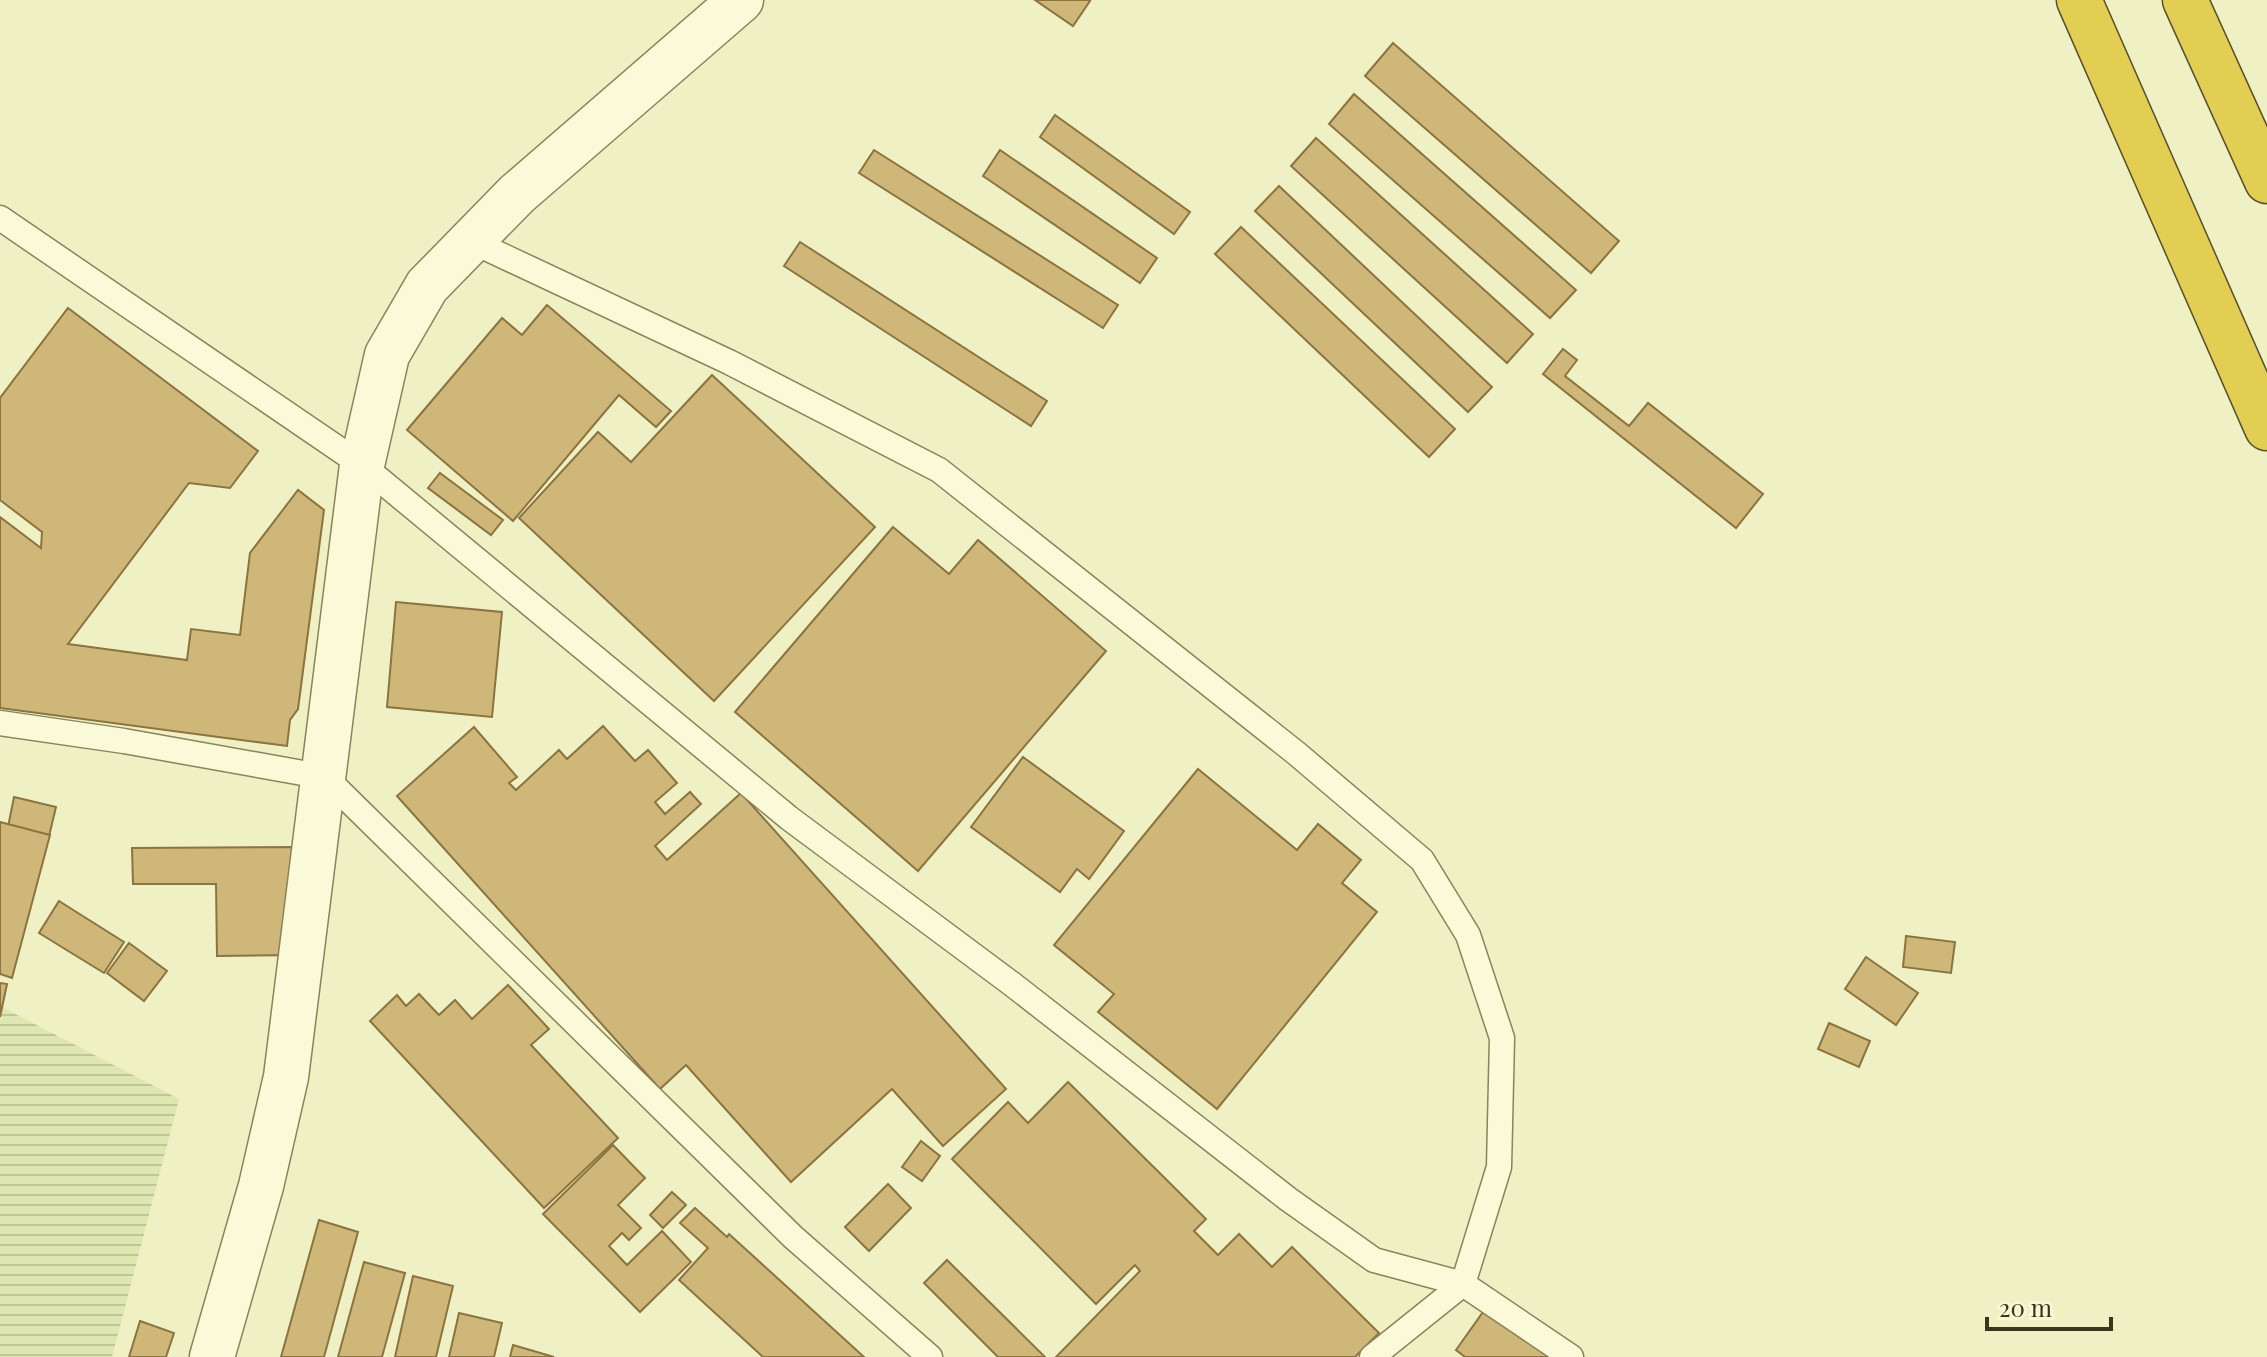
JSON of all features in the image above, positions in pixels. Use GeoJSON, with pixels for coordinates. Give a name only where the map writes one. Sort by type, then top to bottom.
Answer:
{"type":"FeatureCollection","features":[{"type":"Feature","properties":{"kind":"highway"},"geometry":{"type":"LineString","coordinates":[[2079,0],[2267,428]]}},
{"type":"Feature","properties":{"kind":"highway"},"geometry":{"type":"LineString","coordinates":[[2185,0],[2267,181]]}},
{"type":"Feature","properties":{"kind":"street"},"geometry":{"type":"LineString","coordinates":[[212,1357],[261,1186],[286,1077],[362,465],[387,355],[427,286],[517,194],[741,0]]}},
{"type":"Feature","properties":{"kind":"lane"},"geometry":{"type":"LineString","coordinates":[[0,218],[362,465],[789,818],[1012,984],[1288,1199],[1374,1260],[1463,1284],[1571,1357]]}},
{"type":"Feature","properties":{"kind":"lane"},"geometry":{"type":"LineString","coordinates":[[471,241],[729,362],[939,470],[1296,753],[1422,860],[1468,935],[1502,1038],[1499,1167],[1463,1284],[1372,1357]]}},
{"type":"Feature","properties":{"kind":"lane"},"geometry":{"type":"LineString","coordinates":[[0,723],[124,741],[325,777],[793,1237],[930,1357]]}},
{"type":"Feature","properties":{"kind":"green space"},"geometry":{"type":"Polygon","coordinates":[[[0,1006],[179,1099],[112,1357],[0,1357],[0,1006]]]}},
{"type":"Feature","properties":{"kind":"building"},"geometry":{"type":"Polygon","coordinates":[[[1035,0],[1088,0],[1090,1],[1073,26],[1035,0]]]}},
{"type":"Feature","properties":{"kind":"building"},"geometry":{"type":"Polygon","coordinates":[[[1393,43],[1619,241],[1591,273],[1365,76],[1393,43]]]}},
{"type":"Feature","properties":{"kind":"building"},"geometry":{"type":"Polygon","coordinates":[[[1354,94],[1576,290],[1550,318],[1329,124],[1354,94]]]}},
{"type":"Feature","properties":{"kind":"building"},"geometry":{"type":"Polygon","coordinates":[[[1055,115],[1190,212],[1174,234],[1040,137],[1055,115]]]}},
{"type":"Feature","properties":{"kind":"building"},"geometry":{"type":"Polygon","coordinates":[[[1316,138],[1533,334],[1507,363],[1291,166],[1316,138]]]}},
{"type":"Feature","properties":{"kind":"building"},"geometry":{"type":"Polygon","coordinates":[[[874,150],[1118,305],[1103,328],[859,173],[874,150]]]}},
{"type":"Feature","properties":{"kind":"building"},"geometry":{"type":"Polygon","coordinates":[[[1000,150],[1157,258],[1140,283],[983,176],[1000,150]]]}},
{"type":"Feature","properties":{"kind":"building"},"geometry":{"type":"Polygon","coordinates":[[[1279,186],[1492,387],[1468,412],[1255,211],[1279,186]]]}},
{"type":"Feature","properties":{"kind":"building"},"geometry":{"type":"Polygon","coordinates":[[[1241,227],[1455,429],[1429,457],[1215,254],[1241,227]]]}},
{"type":"Feature","properties":{"kind":"building"},"geometry":{"type":"Polygon","coordinates":[[[800,242],[1047,401],[1031,426],[784,266],[800,242]]]}},
{"type":"Feature","properties":{"kind":"building"},"geometry":{"type":"Polygon","coordinates":[[[547,305],[671,411],[656,427],[619,395],[513,521],[407,430],[502,318],[522,335],[547,305]]]}},
{"type":"Feature","properties":{"kind":"building"},"geometry":{"type":"Polygon","coordinates":[[[68,308],[258,451],[230,488],[189,483],[68,644],[187,660],[191,629],[240,635],[250,553],[298,490],[324,510],[298,709],[290,720],[287,746],[0,708],[0,517],[41,548],[42,532],[0,500],[0,398],[68,308]]]}},
{"type":"Feature","properties":{"kind":"building"},"geometry":{"type":"Polygon","coordinates":[[[1563,349],[1577,360],[1565,376],[1629,426],[1648,403],[1763,494],[1736,528],[1543,374],[1563,349]]]}},
{"type":"Feature","properties":{"kind":"building"},"geometry":{"type":"Polygon","coordinates":[[[712,375],[875,527],[714,701],[519,518],[598,432],[631,462],[712,375]]]}},
{"type":"Feature","properties":{"kind":"building"},"geometry":{"type":"Polygon","coordinates":[[[440,473],[503,520],[491,535],[428,488],[440,473]]]}},
{"type":"Feature","properties":{"kind":"building"},"geometry":{"type":"Polygon","coordinates":[[[893,527],[949,574],[978,540],[1106,651],[918,871],[735,712],[893,527]]]}},
{"type":"Feature","properties":{"kind":"building"},"geometry":{"type":"Polygon","coordinates":[[[396,602],[502,612],[492,717],[387,707],[396,602]]]}},
{"type":"Feature","properties":{"kind":"building"},"geometry":{"type":"Polygon","coordinates":[[[603,726],[635,761],[648,750],[677,783],[655,802],[665,814],[690,792],[701,804],[655,846],[667,860],[741,793],[1006,1089],[943,1146],[892,1089],[791,1182],[686,1065],[660,1089],[397,796],[474,727],[517,777],[509,783],[516,790],[559,750],[567,759],[603,726]]]}},
{"type":"Feature","properties":{"kind":"building"},"geometry":{"type":"Polygon","coordinates":[[[1023,757],[1124,831],[1089,879],[1077,869],[1060,892],[971,827],[1023,757]]]}},
{"type":"Feature","properties":{"kind":"building"},"geometry":{"type":"Polygon","coordinates":[[[1198,769],[1297,850],[1318,824],[1361,860],[1342,883],[1377,912],[1217,1109],[1098,1012],[1114,994],[1054,945],[1198,769]]]}},
{"type":"Feature","properties":{"kind":"building"},"geometry":{"type":"Polygon","coordinates":[[[14,797],[56,807],[49,836],[8,827],[14,797]]]}},
{"type":"Feature","properties":{"kind":"building"},"geometry":{"type":"Polygon","coordinates":[[[0,822],[50,835],[12,978],[0,974],[0,822]]]}},
{"type":"Feature","properties":{"kind":"building"},"geometry":{"type":"Polygon","coordinates":[[[296,847],[297,955],[217,956],[216,884],[133,884],[132,848],[296,847]]]}},
{"type":"Feature","properties":{"kind":"building"},"geometry":{"type":"Polygon","coordinates":[[[59,901],[124,942],[104,973],[39,933],[59,901]]]}},
{"type":"Feature","properties":{"kind":"building"},"geometry":{"type":"Polygon","coordinates":[[[1906,936],[1955,942],[1951,973],[1903,967],[1906,936]]]}},
{"type":"Feature","properties":{"kind":"building"},"geometry":{"type":"Polygon","coordinates":[[[129,943],[167,971],[144,1001],[107,973],[129,943]]]}},
{"type":"Feature","properties":{"kind":"building"},"geometry":{"type":"Polygon","coordinates":[[[1866,957],[1918,993],[1896,1025],[1845,989],[1866,957]]]}},
{"type":"Feature","properties":{"kind":"building"},"geometry":{"type":"Polygon","coordinates":[[[0,983],[7,984],[0,1017],[0,983]]]}},
{"type":"Feature","properties":{"kind":"building"},"geometry":{"type":"Polygon","coordinates":[[[508,985],[549,1029],[531,1045],[618,1138],[544,1208],[370,1021],[397,995],[406,1006],[419,994],[439,1015],[455,1000],[472,1019],[508,985]]]}},
{"type":"Feature","properties":{"kind":"building"},"geometry":{"type":"Polygon","coordinates":[[[1829,1023],[1870,1041],[1859,1067],[1818,1049],[1829,1023]]]}},
{"type":"Feature","properties":{"kind":"building"},"geometry":{"type":"Polygon","coordinates":[[[1068,1082],[1206,1219],[1194,1231],[1218,1255],[1239,1234],[1272,1267],[1292,1247],[1379,1333],[1355,1357],[1056,1357],[1140,1271],[1135,1265],[1096,1304],[952,1159],[1008,1102],[1028,1123],[1068,1082]]]}},
{"type":"Feature","properties":{"kind":"building"},"geometry":{"type":"Polygon","coordinates":[[[921,1141],[940,1156],[922,1181],[902,1167],[921,1141]]]}},
{"type":"Feature","properties":{"kind":"building"},"geometry":{"type":"Polygon","coordinates":[[[613,1145],[645,1178],[618,1205],[641,1228],[629,1240],[622,1233],[609,1246],[627,1265],[662,1231],[691,1262],[640,1312],[543,1214],[613,1145]]]}},
{"type":"Feature","properties":{"kind":"building"},"geometry":{"type":"Polygon","coordinates":[[[888,1184],[911,1208],[869,1251],[845,1227],[888,1184]]]}},
{"type":"Feature","properties":{"kind":"building"},"geometry":{"type":"Polygon","coordinates":[[[672,1192],[686,1205],[663,1228],[650,1215],[672,1192]]]}},
{"type":"Feature","properties":{"kind":"building"},"geometry":{"type":"Polygon","coordinates":[[[695,1208],[727,1237],[729,1234],[864,1357],[763,1357],[679,1280],[708,1248],[680,1223],[695,1208]]]}},
{"type":"Feature","properties":{"kind":"building"},"geometry":{"type":"Polygon","coordinates":[[[319,1220],[358,1232],[324,1357],[281,1357],[319,1220]]]}},
{"type":"Feature","properties":{"kind":"building"},"geometry":{"type":"Polygon","coordinates":[[[947,1260],[1045,1357],[998,1357],[924,1283],[947,1260]]]}},
{"type":"Feature","properties":{"kind":"building"},"geometry":{"type":"Polygon","coordinates":[[[364,1262],[405,1273],[382,1357],[338,1357],[364,1262]]]}},
{"type":"Feature","properties":{"kind":"building"},"geometry":{"type":"Polygon","coordinates":[[[413,1276],[453,1286],[436,1357],[395,1357],[413,1276]]]}},
{"type":"Feature","properties":{"kind":"building"},"geometry":{"type":"Polygon","coordinates":[[[1488,1305],[1559,1357],[1465,1357],[1456,1350],[1488,1305]]]}},
{"type":"Feature","properties":{"kind":"building"},"geometry":{"type":"Polygon","coordinates":[[[459,1313],[502,1323],[494,1357],[449,1357],[459,1313]]]}},
{"type":"Feature","properties":{"kind":"building"},"geometry":{"type":"Polygon","coordinates":[[[140,1321],[174,1333],[166,1357],[129,1357],[140,1321]]]}},
{"type":"Feature","properties":{"kind":"building"},"geometry":{"type":"Polygon","coordinates":[[[513,1345],[554,1357],[510,1357],[513,1345]]]}}]}
